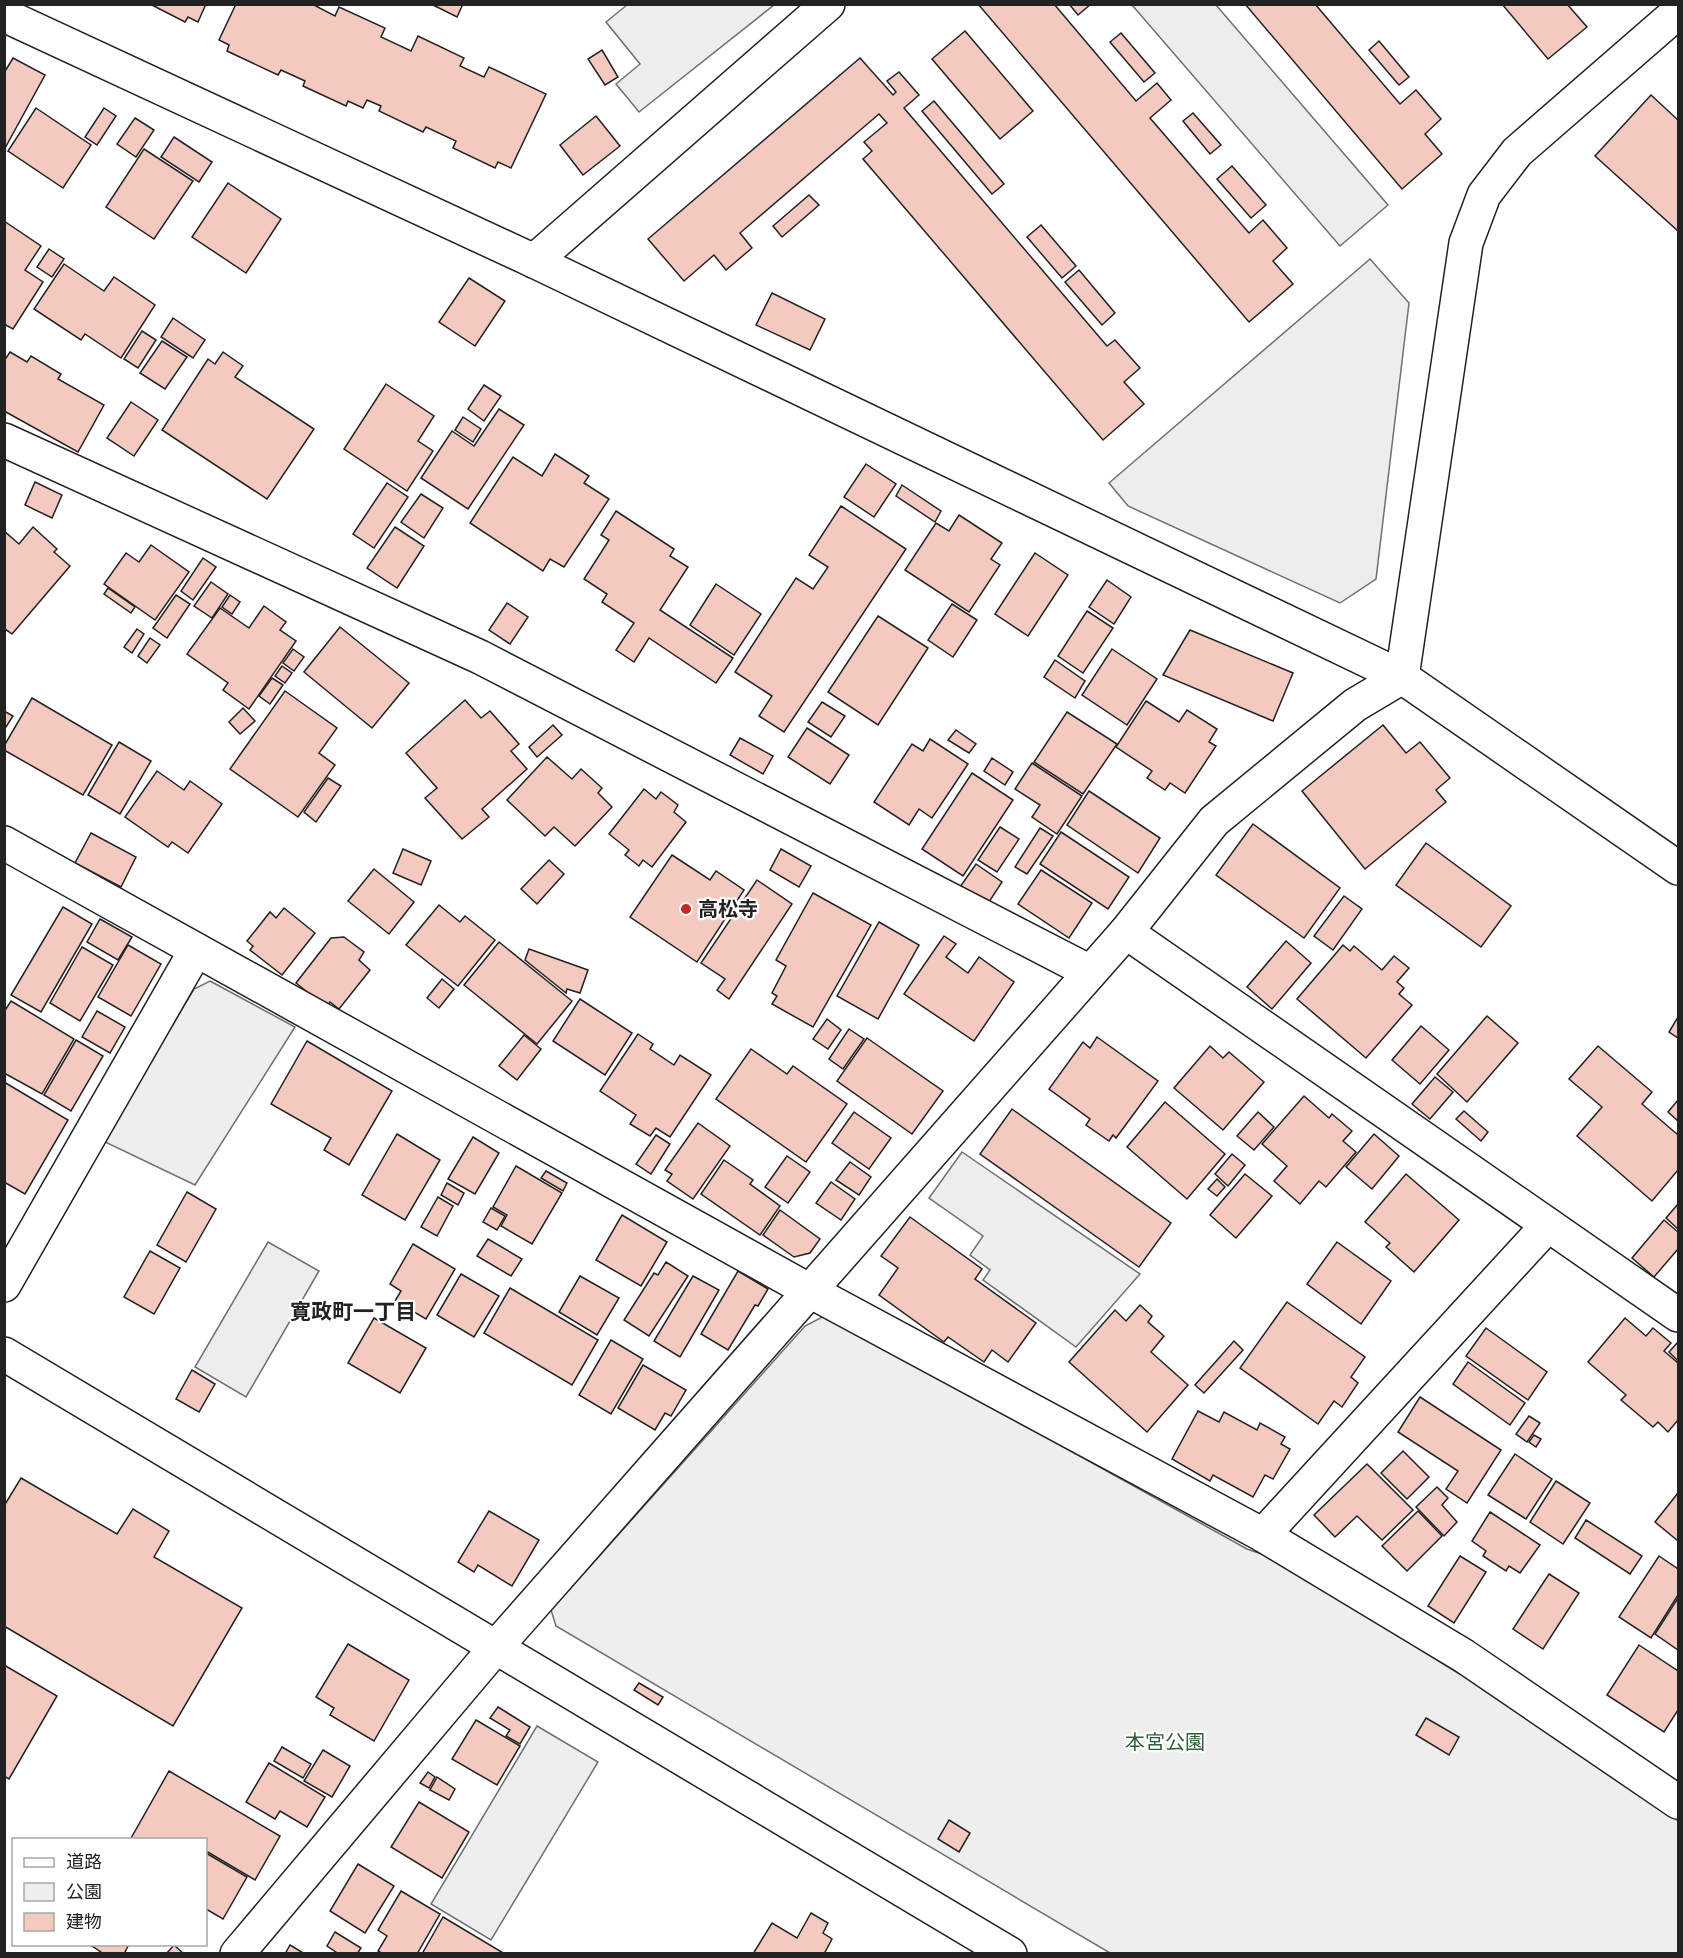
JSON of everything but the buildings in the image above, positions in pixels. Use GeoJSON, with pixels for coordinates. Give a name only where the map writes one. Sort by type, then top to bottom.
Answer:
{"type":"FeatureCollection","features":[{"type":"Feature","properties":{"kind":"street"},"geometry":{"type":"LineString","coordinates":[[534,261],[828,4]]}},
{"type":"Feature","properties":{"kind":"street"},"geometry":{"type":"LineString","coordinates":[[1402,677],[1466,243],[1484,195],[1517,152],[1678,12]]}},
{"type":"Feature","properties":{"kind":"street"},"geometry":{"type":"LineString","coordinates":[[4,15],[534,261],[1402,677],[1678,868]]}},
{"type":"Feature","properties":{"kind":"street"},"geometry":{"type":"LineString","coordinates":[[4,440],[480,657],[1090,972]]}},
{"type":"Feature","properties":{"kind":"street"},"geometry":{"type":"LineString","coordinates":[[237,1953],[496,1647],[1126,932],[1214,821],[1355,705],[1402,677]]}},
{"type":"Feature","properties":{"kind":"street"},"geometry":{"type":"LineString","coordinates":[[4,843],[810,1291],[1263,1535],[1464,1656],[1678,1802]]}},
{"type":"Feature","properties":{"kind":"street"},"geometry":{"type":"LineString","coordinates":[[1126,932],[1678,1315]]}},
{"type":"Feature","properties":{"kind":"street"},"geometry":{"type":"LineString","coordinates":[[4,1285],[196,950]]}},
{"type":"Feature","properties":{"kind":"street"},"geometry":{"type":"LineString","coordinates":[[1263,1535],[1548,1225]]}},
{"type":"Feature","properties":{"kind":"street"},"geometry":{"type":"LineString","coordinates":[[4,1354],[1010,1953]]}},
{"type":"Feature","properties":{"kind":"green space"},"geometry":{"type":"Polygon","coordinates":[[[210,981],[295,1027],[195,1185],[103,1141],[194,989],[210,981]]]}},
{"type":"Feature","properties":{"kind":"green space","name":"本宮公園"},"geometry":{"type":"Polygon","coordinates":[[[826,1315],[1247,1549],[1276,1559],[1461,1675],[1678,1821],[1678,1953],[1110,1953],[556,1626],[551,1610],[805,1326],[826,1315]]]}},
{"type":"Feature","properties":{"kind":"green space"},"geometry":{"type":"Polygon","coordinates":[[[537,1726],[598,1762],[491,1940],[431,1904],[537,1726]]]}},
{"type":"Feature","properties":{"kind":"shaded area"},"geometry":{"type":"Polygon","coordinates":[[[627,5],[774,5],[639,112],[616,84],[640,64],[606,22],[627,5]]]}},
{"type":"Feature","properties":{"kind":"shaded area"},"geometry":{"type":"Polygon","coordinates":[[[1132,5],[1216,5],[1388,205],[1340,246],[1132,5]]]}},
{"type":"Feature","properties":{"kind":"shaded area"},"geometry":{"type":"Polygon","coordinates":[[[1370,259],[1409,303],[1376,579],[1340,603],[1128,506],[1109,483],[1370,259]]]}},
{"type":"Feature","properties":{"kind":"shaded area"},"geometry":{"type":"Polygon","coordinates":[[[962,1152],[1140,1274],[1076,1347],[983,1280],[990,1270],[970,1255],[983,1236],[929,1198],[962,1152]]]}},
{"type":"Feature","properties":{"kind":"shaded area"},"geometry":{"type":"Polygon","coordinates":[[[268,1242],[319,1271],[246,1397],[195,1367],[268,1242]]]}},
{"type":"Feature","properties":{"kind":"place","name":"高松寺"},"geometry":{"type":"Point","coordinates":[686,909]}},
{"type":"Feature","properties":{"kind":"district","name":"寛政町一丁目"},"geometry":{"type":"Point","coordinates":[353,1311]}}]}
